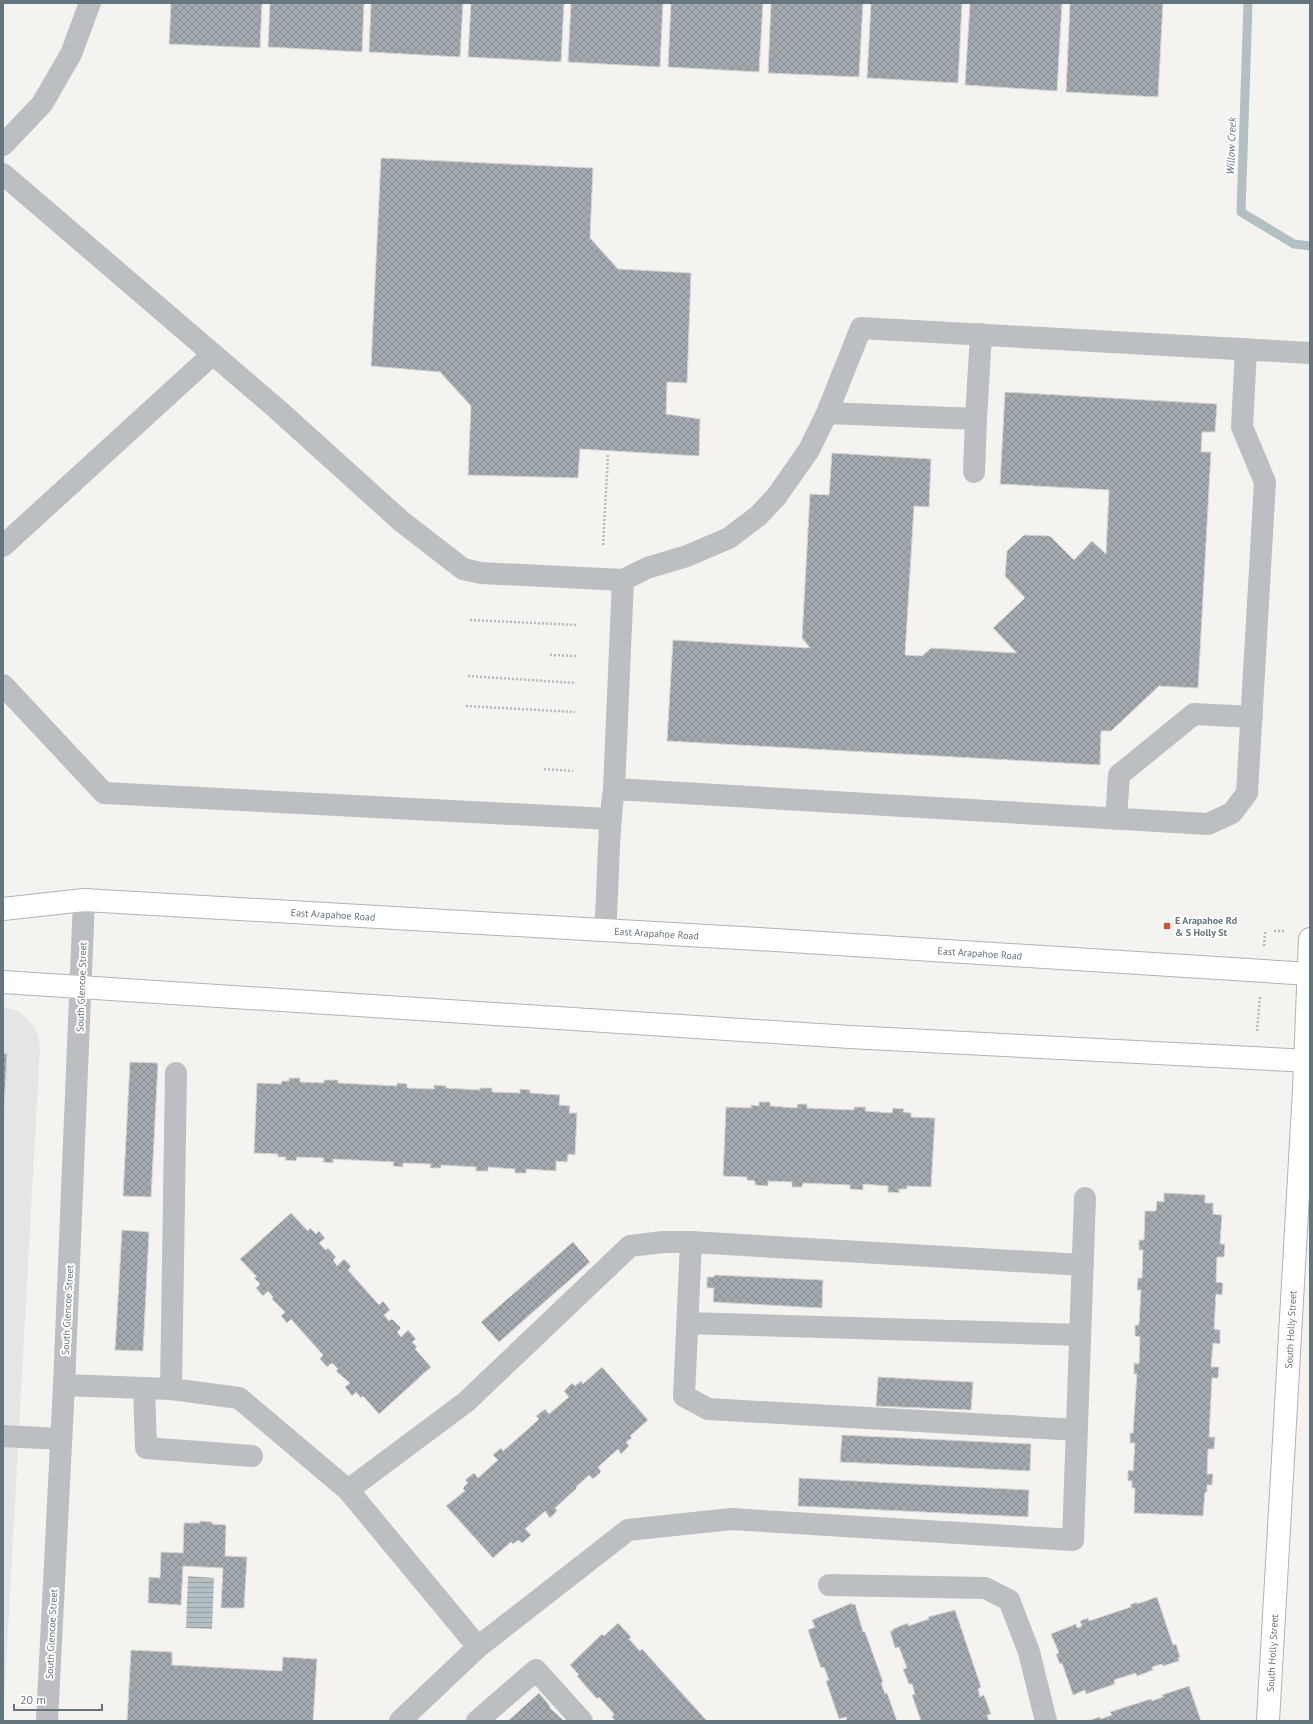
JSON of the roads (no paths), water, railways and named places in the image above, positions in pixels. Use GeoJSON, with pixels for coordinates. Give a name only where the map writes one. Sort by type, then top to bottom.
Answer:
{"type":"FeatureCollection","features":[{"type":"Feature","properties":{"kind":"main road","name":"East Arapahoe Road"},"geometry":{"type":"LineString","coordinates":[[3,909],[84,900],[605,930],[1309,974]]}},
{"type":"Feature","properties":{"kind":"main road","name":"South Holly Street"},"geometry":{"type":"LineString","coordinates":[[1268,1721],[1308,1061],[1310,939]]}},
{"type":"Feature","properties":{"kind":"main road"},"geometry":{"type":"LineString","coordinates":[[3,982],[850,1037],[1308,1061]]}},
{"type":"Feature","properties":{"kind":"street"},"geometry":{"type":"LineString","coordinates":[[3,145],[42,104],[71,54],[90,3]]}},
{"type":"Feature","properties":{"kind":"street"},"geometry":{"type":"LineString","coordinates":[[3,174],[213,354],[401,521],[463,568],[481,573],[623,580],[647,568],[687,556],[729,538],[758,516],[776,497],[809,450],[827,413],[861,328],[1310,353]]}},
{"type":"Feature","properties":{"kind":"street"},"geometry":{"type":"LineString","coordinates":[[974,472],[981,334]]}},
{"type":"Feature","properties":{"kind":"street"},"geometry":{"type":"LineString","coordinates":[[614,789],[1208,824],[1232,813],[1247,793],[1265,482],[1242,428],[1246,350]]}},
{"type":"Feature","properties":{"kind":"street"},"geometry":{"type":"LineString","coordinates":[[3,546],[213,354]]}},
{"type":"Feature","properties":{"kind":"street"},"geometry":{"type":"LineString","coordinates":[[827,413],[976,419]]}},
{"type":"Feature","properties":{"kind":"street"},"geometry":{"type":"LineString","coordinates":[[605,930],[608,892],[610,819],[614,789],[623,580]]}},
{"type":"Feature","properties":{"kind":"street"},"geometry":{"type":"LineString","coordinates":[[3,685],[104,793],[610,819]]}},
{"type":"Feature","properties":{"kind":"street"},"geometry":{"type":"LineString","coordinates":[[1116,819],[1119,775],[1194,714],[1252,717]]}},
{"type":"Feature","properties":{"kind":"street","name":"South Glencoe Street"},"geometry":{"type":"LineString","coordinates":[[47,1721],[64,1386],[84,900]]}},
{"type":"Feature","properties":{"kind":"street"},"geometry":{"type":"LineString","coordinates":[[171,1389],[176,1073]]}},
{"type":"Feature","properties":{"kind":"street"},"geometry":{"type":"LineString","coordinates":[[400,1721],[478,1647],[628,1530],[731,1519],[1073,1540],[1085,1198]]}},
{"type":"Feature","properties":{"kind":"street"},"geometry":{"type":"LineString","coordinates":[[348,1490],[466,1402],[630,1246],[663,1242],[691,1242],[1083,1265]]}},
{"type":"Feature","properties":{"kind":"street"},"geometry":{"type":"LineString","coordinates":[[691,1242],[684,1396],[708,1409],[1077,1430]]}},
{"type":"Feature","properties":{"kind":"street"},"geometry":{"type":"LineString","coordinates":[[688,1323],[1080,1335]]}},
{"type":"Feature","properties":{"kind":"street"},"geometry":{"type":"LineString","coordinates":[[64,1386],[171,1389],[239,1398],[348,1490],[478,1647]]}},
{"type":"Feature","properties":{"kind":"street"},"geometry":{"type":"LineString","coordinates":[[144,1388],[146,1448],[252,1456]]}},
{"type":"Feature","properties":{"kind":"street"},"geometry":{"type":"LineString","coordinates":[[3,1436],[61,1439]]}},
{"type":"Feature","properties":{"kind":"street"},"geometry":{"type":"LineString","coordinates":[[829,1585],[985,1588],[1009,1600],[1029,1652],[1046,1721]]}},
{"type":"Feature","properties":{"kind":"street"},"geometry":{"type":"LineString","coordinates":[[477,1721],[536,1670],[582,1721]]}},
{"type":"Feature","properties":{"kind":"waterway","name":"Willow Creek"},"geometry":{"type":"LineString","coordinates":[[1248,3],[1241,212],[1294,244],[1310,246]]}},
{"type":"Feature","properties":{"kind":"place","name":"E Arapahoe Rd & S Holly St"},"geometry":{"type":"Point","coordinates":[1167,926]}}]}
